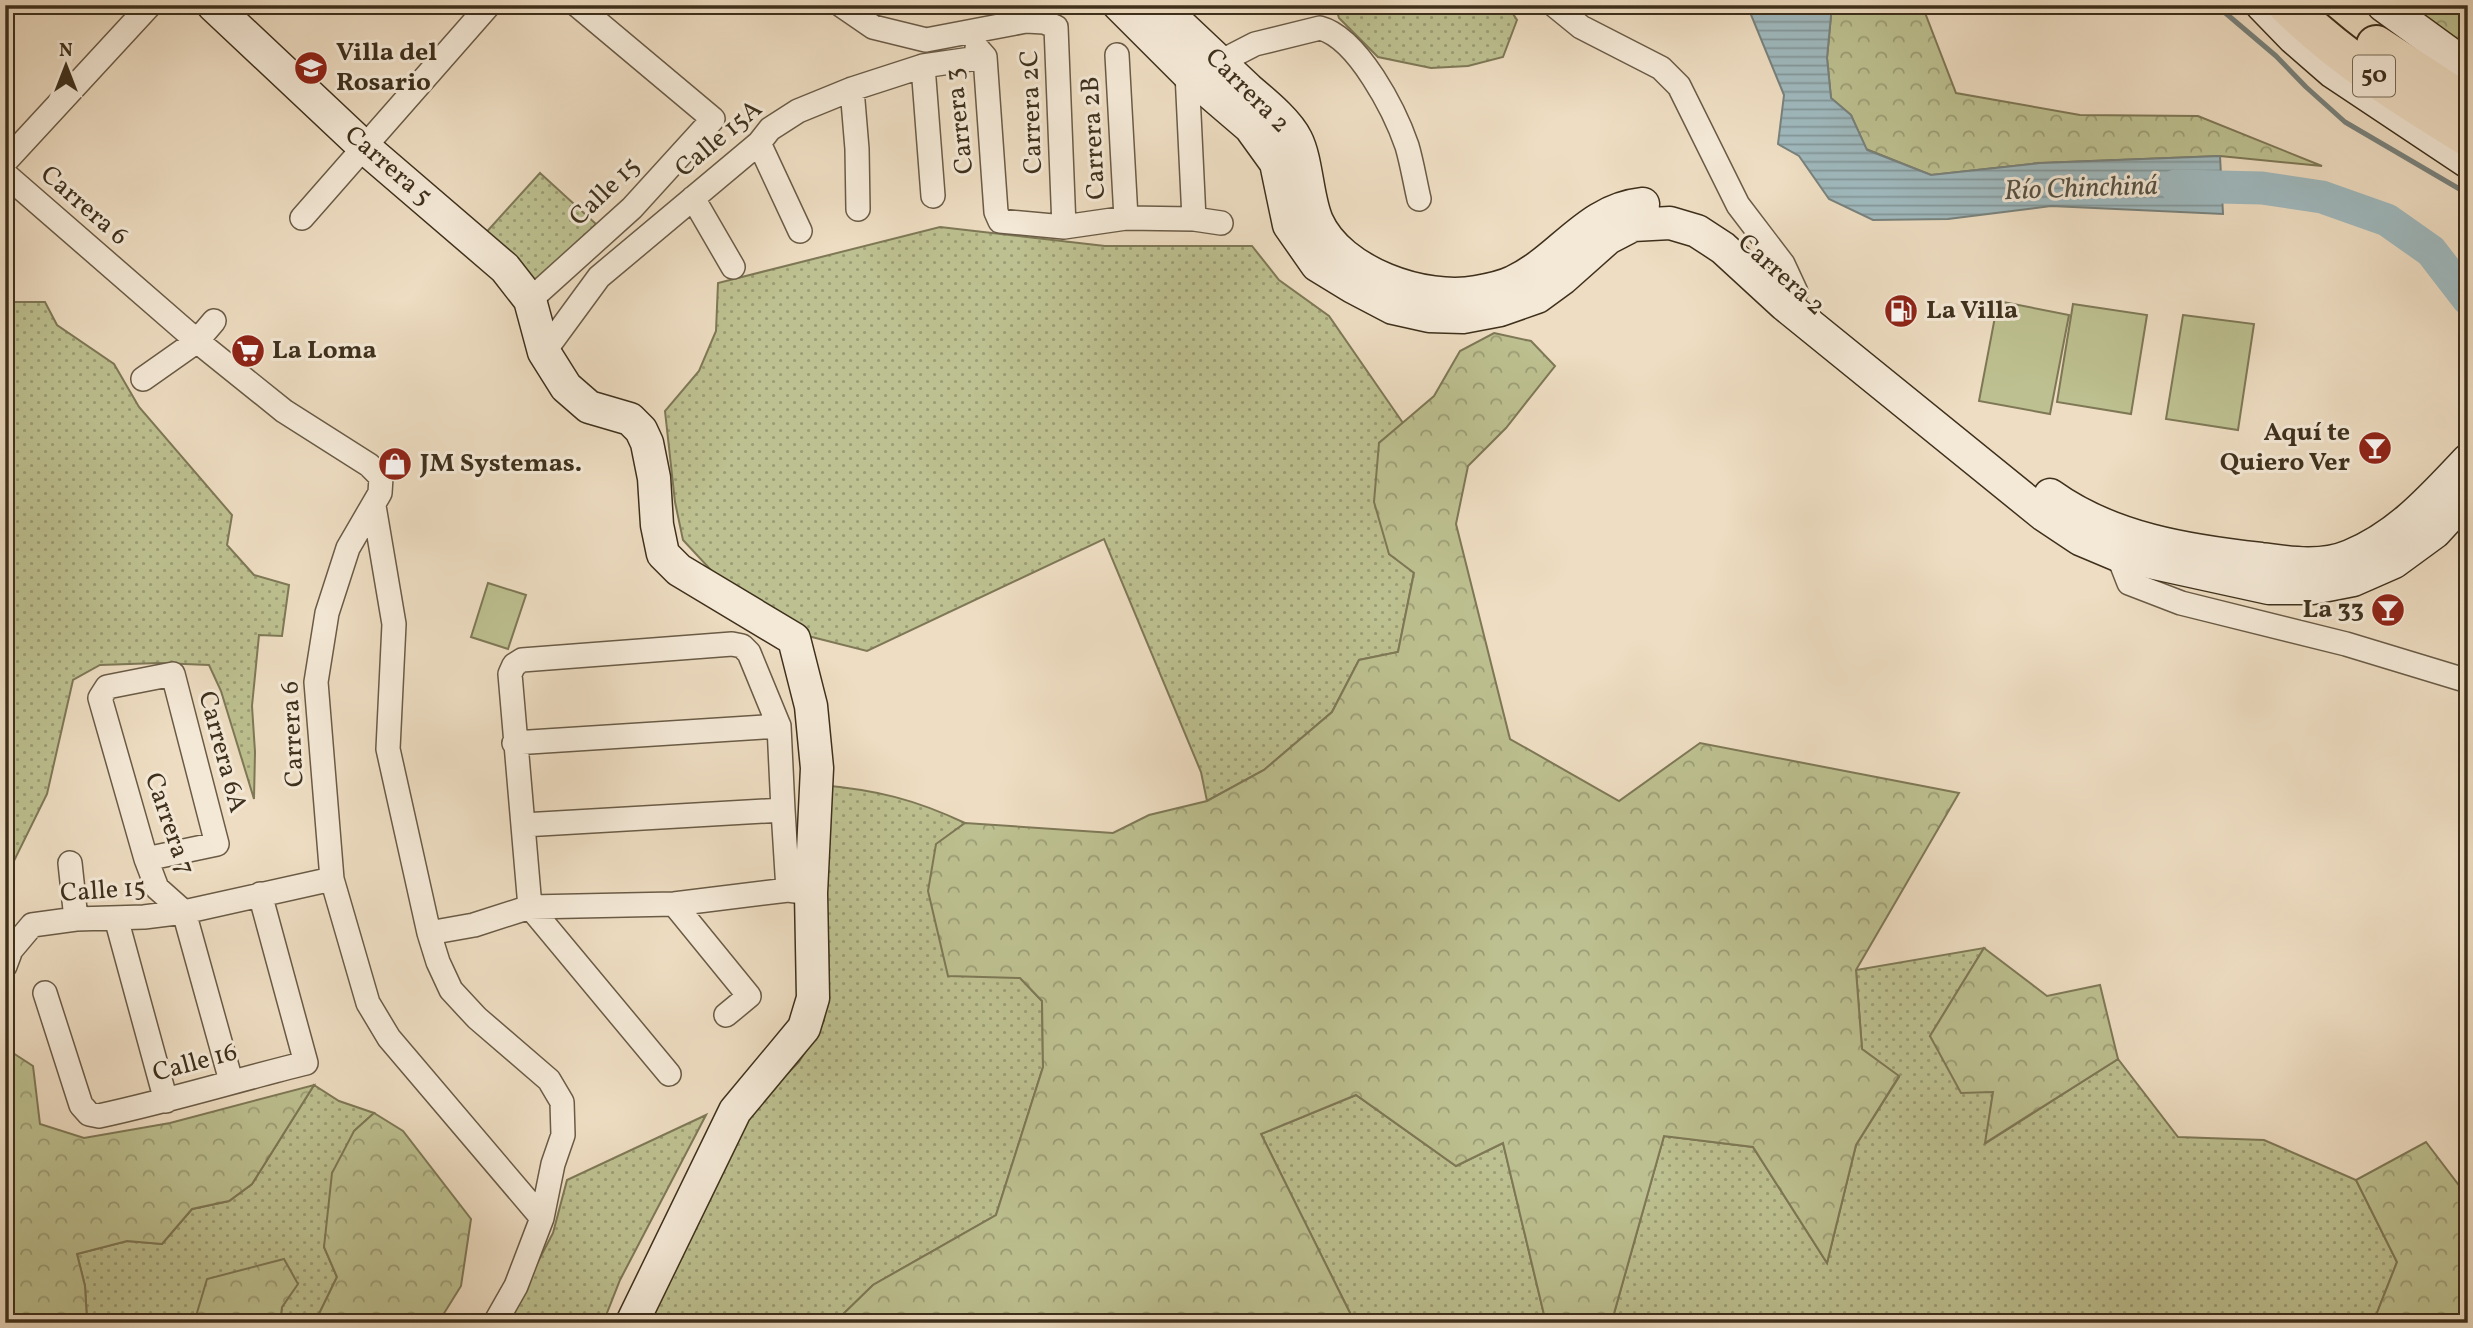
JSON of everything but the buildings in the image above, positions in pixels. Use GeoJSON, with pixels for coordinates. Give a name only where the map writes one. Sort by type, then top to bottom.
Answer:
{"type":"FeatureCollection","features":[{"type":"Feature","properties":{"kind":"highway","name":"50"},"geometry":{"type":"LineString","coordinates":[[2287,5],[2350,59],[2415,105],[2468,137]]}},
{"type":"Feature","properties":{"kind":"highway","name":"50"},"geometry":{"type":"LineString","coordinates":[[2325,5],[2359,34],[2468,105]]}},
{"type":"Feature","properties":{"kind":"main road","name":"Carrera 5"},"geometry":{"type":"LineString","coordinates":[[213,5],[364,147],[505,268],[530,300]]}},
{"type":"Feature","properties":{"kind":"main road","name":"Carrera 2"},"geometry":{"type":"LineString","coordinates":[[1119,5],[1164,14],[1273,112],[1296,139],[1317,221],[1335,249],[1367,270],[1399,286],[1437,292],[1475,292],[1513,282],[1557,253],[1596,219],[1625,206],[1656,203],[1689,207],[1720,220],[1796,292],[1941,404],[2052,497],[2092,520],[2143,539],[2210,554],[2308,565],[2347,558],[2382,542],[2415,515],[2468,460]]}},
{"type":"Feature","properties":{"kind":"main road"},"geometry":{"type":"LineString","coordinates":[[2262,5],[2333,72],[2468,162]]}},
{"type":"Feature","properties":{"kind":"main road"},"geometry":{"type":"LineString","coordinates":[[2382,5],[2468,67]]}},
{"type":"Feature","properties":{"kind":"main road","name":"Carrera 2"},"geometry":{"type":"LineString","coordinates":[[1164,14],[1187,73],[1250,127],[1276,163],[1289,225],[1317,265],[1393,308],[1429,316],[1463,317],[1500,310],[1537,297],[1608,238],[1633,225],[1670,223],[1697,231],[1723,248],[1785,305],[2044,515],[2080,539],[2119,555],[2269,588],[2312,588],[2353,580],[2394,562],[2435,532],[2468,496]]}},
{"type":"Feature","properties":{"kind":"main road"},"geometry":{"type":"LineString","coordinates":[[530,300],[544,352],[566,387],[589,407],[631,419],[641,430],[647,443],[654,478],[657,525],[663,554],[679,570],[794,639],[811,706],[817,768],[800,892],[813,998],[804,1028],[735,1111],[632,1323]]}},
{"type":"Feature","properties":{"kind":"street"},"geometry":{"type":"LineString","coordinates":[[5,162],[150,5]]}},
{"type":"Feature","properties":{"kind":"street"},"geometry":{"type":"LineString","coordinates":[[302,218],[489,5]]}},
{"type":"Feature","properties":{"kind":"street","name":"Calle 15"},"geometry":{"type":"LineString","coordinates":[[530,300],[632,208],[713,119],[577,5]]}},
{"type":"Feature","properties":{"kind":"street"},"geometry":{"type":"LineString","coordinates":[[841,5],[873,27],[897,34],[926,40],[960,35]]}},
{"type":"Feature","properties":{"kind":"street"},"geometry":{"type":"LineString","coordinates":[[1554,5],[1580,27],[1661,68],[1679,86],[1738,205],[1783,264],[1796,292]]}},
{"type":"Feature","properties":{"kind":"street","name":"Carrera 2C"},"geometry":{"type":"LineString","coordinates":[[960,35],[1026,21],[1044,22],[1056,27],[1064,227]]}},
{"type":"Feature","properties":{"kind":"street"},"geometry":{"type":"LineString","coordinates":[[1220,62],[1255,44],[1320,28],[1339,37],[1371,71],[1407,146],[1419,199]]}},
{"type":"Feature","properties":{"kind":"street","name":"Carrera 3"},"geometry":{"type":"LineString","coordinates":[[960,35],[985,57],[996,212],[999,221],[1064,227]]}},
{"type":"Feature","properties":{"kind":"street","name":"Carrera 2B"},"geometry":{"type":"LineString","coordinates":[[1117,55],[1126,218]]}},
{"type":"Feature","properties":{"kind":"street","name":"Calle 15A"},"geometry":{"type":"LineString","coordinates":[[544,352],[599,277],[759,143],[770,129],[798,111],[852,89],[923,66],[985,57]]}},
{"type":"Feature","properties":{"kind":"street"},"geometry":{"type":"LineString","coordinates":[[923,66],[933,196]]}},
{"type":"Feature","properties":{"kind":"street","name":"Carrera 2"},"geometry":{"type":"LineString","coordinates":[[1187,73],[1194,219]]}},
{"type":"Feature","properties":{"kind":"street"},"geometry":{"type":"LineString","coordinates":[[852,89],[858,209]]}},
{"type":"Feature","properties":{"kind":"street"},"geometry":{"type":"LineString","coordinates":[[759,143],[800,231]]}},
{"type":"Feature","properties":{"kind":"street","name":"Carrera 6"},"geometry":{"type":"LineString","coordinates":[[5,174],[197,341],[284,411],[369,465],[381,477],[380,493],[348,548],[327,613],[316,682],[332,879],[368,1003],[389,1038],[542,1218]]}},
{"type":"Feature","properties":{"kind":"street"},"geometry":{"type":"LineString","coordinates":[[693,198],[733,267]]}},
{"type":"Feature","properties":{"kind":"street"},"geometry":{"type":"LineString","coordinates":[[1064,227],[1126,218],[1194,219],[1221,223]]}},
{"type":"Feature","properties":{"kind":"street"},"geometry":{"type":"LineString","coordinates":[[143,379],[197,341],[214,321]]}},
{"type":"Feature","properties":{"kind":"street"},"geometry":{"type":"LineString","coordinates":[[374,506],[394,624],[388,749],[429,933],[438,962],[451,990],[477,1018],[549,1080],[562,1102],[562,1135],[542,1218],[516,1286],[495,1323]]}},
{"type":"Feature","properties":{"kind":"street"},"geometry":{"type":"LineString","coordinates":[[2119,555],[2129,583],[2181,603],[2346,644],[2468,681]]}},
{"type":"Feature","properties":{"kind":"street"},"geometry":{"type":"LineString","coordinates":[[429,933],[474,925],[530,907],[674,904],[800,892],[783,810],[779,726],[749,653],[742,646],[732,644],[522,660],[514,665],[510,674],[530,907],[669,1074]]}},
{"type":"Feature","properties":{"kind":"street","name":"Carrera 7"},"geometry":{"type":"LineString","coordinates":[[173,674],[107,687],[100,698],[146,859],[157,888],[184,912],[231,1081]]}},
{"type":"Feature","properties":{"kind":"street","name":"Carrera 6A"},"geometry":{"type":"LineString","coordinates":[[146,859],[218,844],[173,674]]}},
{"type":"Feature","properties":{"kind":"street"},"geometry":{"type":"LineString","coordinates":[[514,743],[779,726]]}},
{"type":"Feature","properties":{"kind":"street"},"geometry":{"type":"LineString","coordinates":[[523,825],[783,810]]}},
{"type":"Feature","properties":{"kind":"street"},"geometry":{"type":"LineString","coordinates":[[70,863],[76,919]]}},
{"type":"Feature","properties":{"kind":"street","name":"Calle 15"},"geometry":{"type":"LineString","coordinates":[[8,958],[32,925],[76,919],[184,912],[332,879]]}},
{"type":"Feature","properties":{"kind":"street","name":"Calle 16"},"geometry":{"type":"LineString","coordinates":[[45,993],[81,1105],[89,1114],[99,1116],[166,1101],[231,1081],[306,1063],[260,894]]}},
{"type":"Feature","properties":{"kind":"street"},"geometry":{"type":"LineString","coordinates":[[674,904],[749,996],[726,1015]]}},
{"type":"Feature","properties":{"kind":"street"},"geometry":{"type":"LineString","coordinates":[[116,918],[166,1101]]}},
{"type":"Feature","properties":{"kind":"green space"},"geometry":{"type":"Polygon","coordinates":[[[1335,5],[1507,5],[1517,20],[1503,57],[1468,66],[1431,68],[1378,57],[1339,18],[1335,5]]]}},
{"type":"Feature","properties":{"kind":"green space"},"geometry":{"type":"Polygon","coordinates":[[[1832,5],[1922,5],[1956,93],[2080,115],[2198,116],[2322,166],[2220,156],[2040,163],[1931,175],[1866,149],[1851,115],[1831,98],[1827,58],[1832,5]]]}},
{"type":"Feature","properties":{"kind":"green space"},"geometry":{"type":"Polygon","coordinates":[[[2410,5],[2468,5],[2468,49],[2410,5]]]}},
{"type":"Feature","properties":{"kind":"green space"},"geometry":{"type":"Polygon","coordinates":[[[540,173],[596,224],[536,287],[482,237],[540,173]]]}},
{"type":"Feature","properties":{"kind":"green space"},"geometry":{"type":"Polygon","coordinates":[[[940,227],[1105,246],[1252,246],[1279,280],[1329,316],[1403,423],[1379,443],[1389,554],[1414,572],[1398,652],[1359,660],[1332,712],[1264,770],[1207,801],[1201,772],[1104,539],[867,651],[804,635],[722,582],[683,540],[675,502],[665,411],[699,371],[716,331],[718,283],[940,227]]]}},
{"type":"Feature","properties":{"kind":"green space"},"geometry":{"type":"Polygon","coordinates":[[[1998,301],[2069,315],[2050,414],[1979,401],[1998,301]]]}},
{"type":"Feature","properties":{"kind":"green space"},"geometry":{"type":"Polygon","coordinates":[[[10,302],[45,302],[57,325],[114,364],[139,407],[232,515],[227,545],[254,575],[289,585],[282,636],[259,635],[252,706],[254,799],[221,691],[209,665],[100,665],[73,680],[47,794],[11,867],[5,862],[5,305],[10,302]]]}},
{"type":"Feature","properties":{"kind":"green space"},"geometry":{"type":"Polygon","coordinates":[[[2073,304],[2147,315],[2131,414],[2057,402],[2073,304]]]}},
{"type":"Feature","properties":{"kind":"green space"},"geometry":{"type":"Polygon","coordinates":[[[2183,315],[2254,324],[2238,430],[2166,419],[2183,315]]]}},
{"type":"Feature","properties":{"kind":"green space"},"geometry":{"type":"Polygon","coordinates":[[[1494,333],[1531,341],[1555,366],[1506,428],[1468,466],[1456,524],[1510,739],[1619,801],[1700,743],[1959,793],[1856,970],[1862,1049],[1899,1076],[1856,1145],[1827,1263],[1753,1147],[1664,1136],[1613,1317],[1575,1323],[1546,1323],[1503,1143],[1456,1166],[1356,1095],[1261,1134],[1355,1323],[834,1323],[873,1285],[996,1215],[1043,1067],[1042,1001],[1020,978],[948,976],[928,891],[936,844],[965,823],[1113,833],[1149,815],[1207,801],[1264,770],[1332,712],[1359,660],[1398,652],[1414,573],[1389,554],[1374,502],[1379,443],[1434,396],[1460,351],[1494,333]]]}},
{"type":"Feature","properties":{"kind":"green space"},"geometry":{"type":"Polygon","coordinates":[[[488,583],[526,595],[508,649],[471,637],[488,583]]]}},
{"type":"Feature","properties":{"kind":"green space"},"geometry":{"type":"Polygon","coordinates":[[[821,785],[895,797],[965,823],[936,845],[1020,978],[1042,1001],[1043,1067],[996,1215],[873,1285],[834,1323],[643,1323],[749,1112],[799,1062],[824,1021],[829,961],[821,785]]]}},
{"type":"Feature","properties":{"kind":"green space"},"geometry":{"type":"Polygon","coordinates":[[[1984,948],[1930,1036],[1993,1092],[1986,1143],[2118,1059],[2178,1137],[2264,1140],[2356,1180],[2397,1262],[2373,1323],[1575,1323],[1613,1317],[1664,1136],[1753,1147],[1827,1263],[1856,1145],[1899,1077],[1862,1049],[1856,970],[1984,948]]]}},
{"type":"Feature","properties":{"kind":"green space"},"geometry":{"type":"Polygon","coordinates":[[[1984,948],[2047,996],[2100,985],[2118,1059],[1985,1143],[1993,1092],[1961,1093],[1930,1036],[1984,948]]]}},
{"type":"Feature","properties":{"kind":"green space"},"geometry":{"type":"Polygon","coordinates":[[[13,1053],[33,1066],[40,1124],[84,1138],[170,1123],[314,1085],[252,1184],[229,1201],[192,1209],[162,1244],[127,1241],[77,1254],[85,1286],[87,1320],[160,1319],[163,1323],[5,1323],[5,1099],[10,1095],[13,1053]]]}},
{"type":"Feature","properties":{"kind":"green space"},"geometry":{"type":"Polygon","coordinates":[[[314,1085],[339,1101],[374,1113],[354,1131],[324,1247],[337,1277],[316,1320],[317,1323],[280,1323],[282,1307],[297,1284],[197,1323],[163,1323],[160,1319],[87,1320],[85,1286],[77,1254],[127,1241],[162,1244],[192,1209],[229,1201],[252,1184],[314,1085]]]}},
{"type":"Feature","properties":{"kind":"green space"},"geometry":{"type":"Polygon","coordinates":[[[1356,1095],[1456,1166],[1503,1143],[1546,1323],[1355,1323],[1261,1134],[1356,1095]]]}},
{"type":"Feature","properties":{"kind":"green space"},"geometry":{"type":"Polygon","coordinates":[[[374,1113],[403,1131],[471,1219],[461,1286],[438,1323],[317,1323],[316,1320],[337,1277],[324,1247],[332,1173],[354,1131],[374,1113]]]}},
{"type":"Feature","properties":{"kind":"green space"},"geometry":{"type":"Polygon","coordinates":[[[706,1115],[620,1280],[603,1323],[510,1323],[520,1296],[553,1233],[567,1180],[706,1115]]]}},
{"type":"Feature","properties":{"kind":"green space"},"geometry":{"type":"Polygon","coordinates":[[[2426,1142],[2458,1184],[2468,1169],[2468,1323],[2373,1323],[2397,1262],[2356,1180],[2426,1142]]]}},
{"type":"Feature","properties":{"kind":"green space"},"geometry":{"type":"Polygon","coordinates":[[[284,1259],[298,1284],[282,1307],[280,1323],[194,1323],[207,1279],[284,1259]]]}},
{"type":"Feature","properties":{"kind":"water"},"geometry":{"type":"Polygon","coordinates":[[[1747,5],[1832,5],[1827,58],[1831,98],[1851,115],[1867,150],[1931,175],[2040,163],[2220,156],[2223,214],[2051,206],[1948,219],[1873,220],[1829,199],[1799,156],[1778,144],[1784,95],[1747,5]]]}},
{"type":"Feature","properties":{"kind":"waterway"},"geometry":{"type":"LineString","coordinates":[[2216,5],[2276,56],[2345,122],[2468,194]]}},
{"type":"Feature","properties":{"kind":"waterway","name":"Río Chinchiná"},"geometry":{"type":"LineString","coordinates":[[2176,186],[2262,188],[2322,197],[2387,220],[2431,251],[2468,299]]}},
{"type":"Feature","properties":{"kind":"place","name":"Villa del Rosario"},"geometry":{"type":"Point","coordinates":[311,68]}},
{"type":"Feature","properties":{"kind":"place","name":"La Villa"},"geometry":{"type":"Point","coordinates":[1901,311]}},
{"type":"Feature","properties":{"kind":"place","name":"La Loma"},"geometry":{"type":"Point","coordinates":[248,351]}},
{"type":"Feature","properties":{"kind":"place","name":"Aquí te Quiero Ver"},"geometry":{"type":"Point","coordinates":[2375,448]}},
{"type":"Feature","properties":{"kind":"place","name":"JM Systemas."},"geometry":{"type":"Point","coordinates":[395,464]}},
{"type":"Feature","properties":{"kind":"place","name":"La 33"},"geometry":{"type":"Point","coordinates":[2388,610]}}]}
